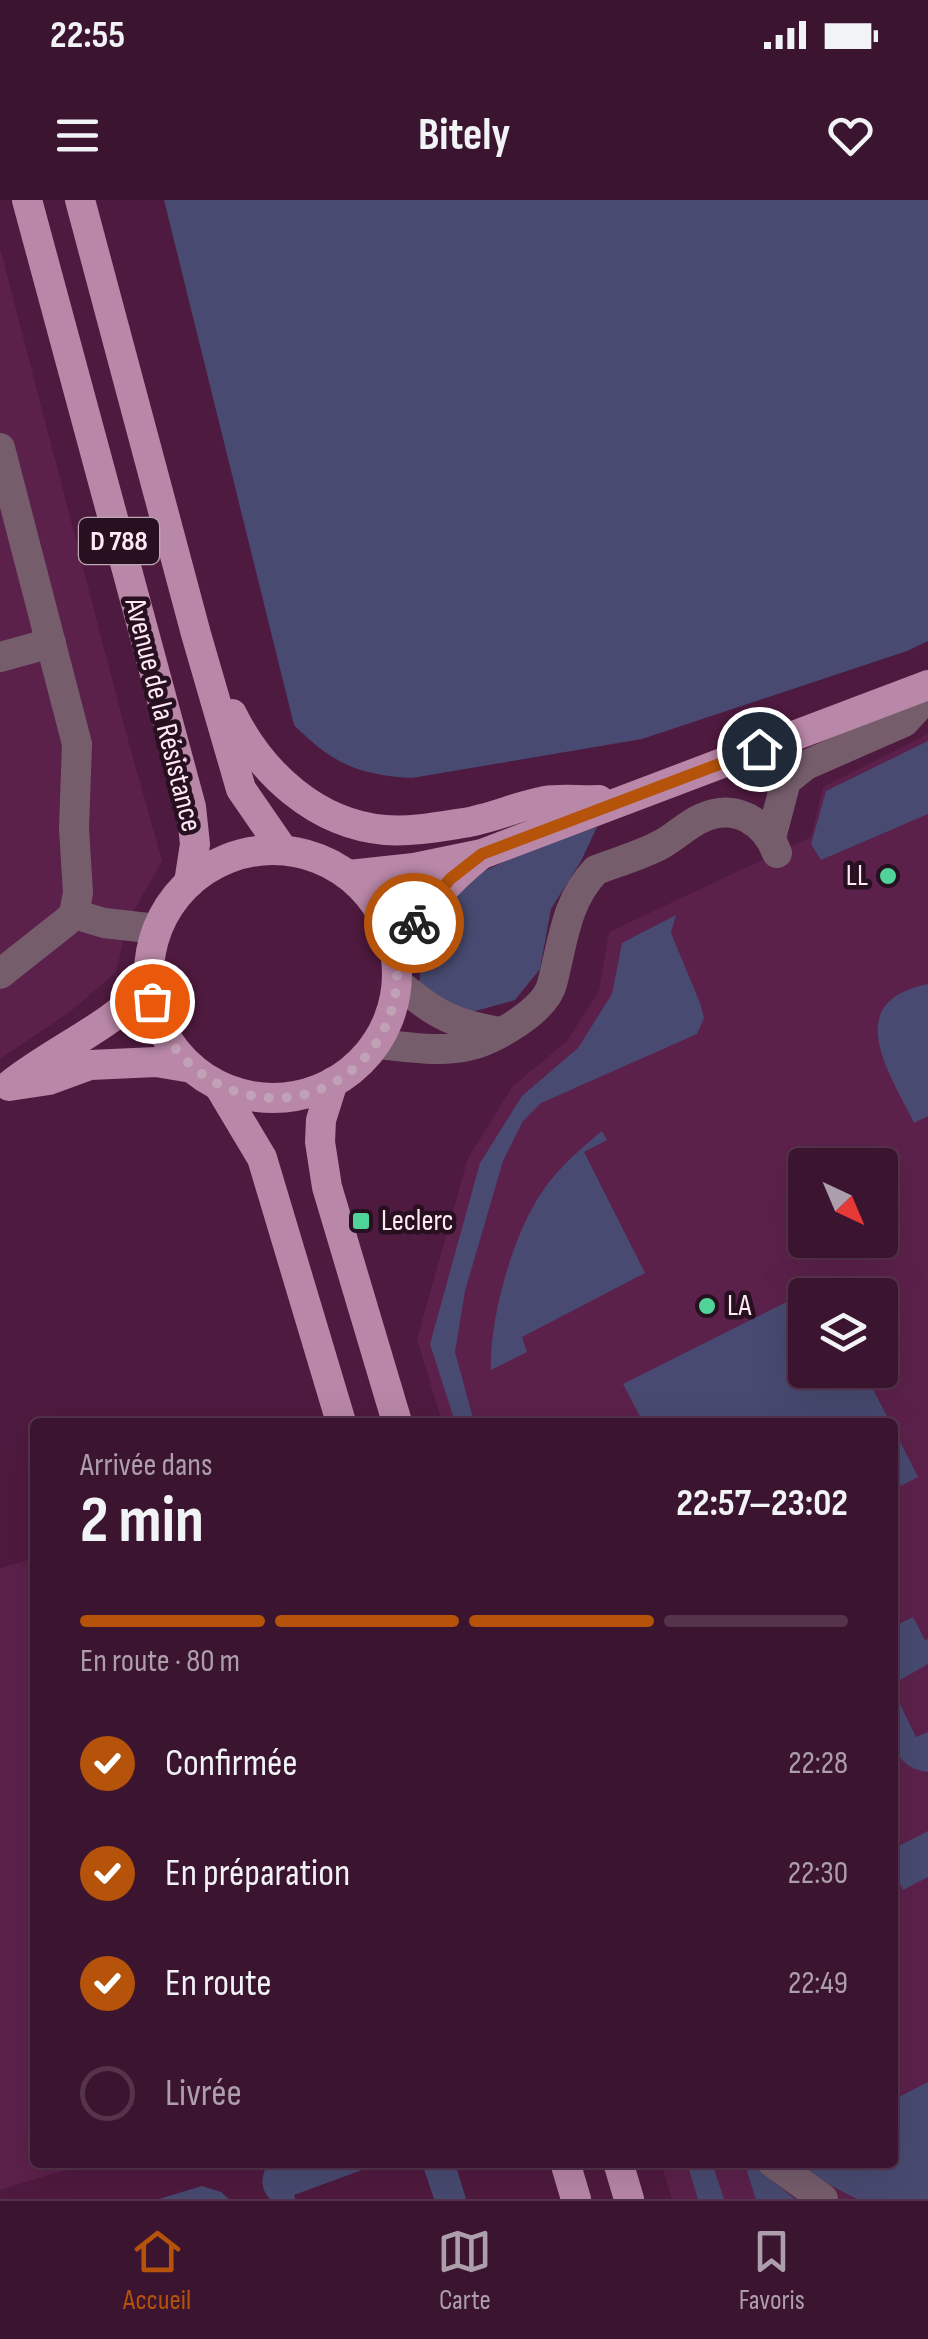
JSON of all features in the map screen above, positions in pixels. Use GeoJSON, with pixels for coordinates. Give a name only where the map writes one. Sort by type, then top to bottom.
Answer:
{"type":"FeatureCollection","features":[{"type":"Feature","properties":{"kind":"main road","name":"Avenue de la Résistance"},"geometry":{"type":"LineString","coordinates":[[27,200],[191,808],[196,844],[190,883]]}},
{"type":"Feature","properties":{"kind":"main road","name":"Avenue de la Résistance"},"geometry":{"type":"LineString","coordinates":[[80,200],[241,789],[283,850]]}},
{"type":"Feature","properties":{"kind":"main road"},"geometry":{"type":"LineString","coordinates":[[196,634],[221,678],[232,716],[250,747],[272,774],[301,798],[331,815],[382,830],[408,830],[466,823],[547,801],[622,800]]}},
{"type":"Feature","properties":{"kind":"main road"},"geometry":{"type":"LineString","coordinates":[[349,874],[414,868],[482,854],[928,685]]}},
{"type":"Feature","properties":{"kind":"main road"},"geometry":{"type":"LineString","coordinates":[[396,967],[378,908],[349,874],[310,855],[264,850],[228,858],[190,883],[170,904],[157,929],[150,957],[150,985],[163,1031],[192,1068],[219,1086],[251,1096],[285,1097],[318,1090],[349,1072],[376,1044],[390,1014],[396,967],[426,905],[450,879],[482,854]]}},
{"type":"Feature","properties":{"kind":"main road"},"geometry":{"type":"LineString","coordinates":[[4,1088],[39,1062],[104,1026],[150,985]]}},
{"type":"Feature","properties":{"kind":"main road"},"geometry":{"type":"LineString","coordinates":[[4,1088],[49,1080],[90,1064],[156,1062],[192,1068]]}},
{"type":"Feature","properties":{"kind":"main road"},"geometry":{"type":"LineString","coordinates":[[333,1082],[321,1120],[326,1188],[396,1418]]}},
{"type":"Feature","properties":{"kind":"main road"},"geometry":{"type":"LineString","coordinates":[[219,1086],[262,1158],[341,1418]]}},
{"type":"Feature","properties":{"kind":"main road"},"geometry":{"type":"LineString","coordinates":[[566,2168],[576,2199]]}},
{"type":"Feature","properties":{"kind":"main road"},"geometry":{"type":"LineString","coordinates":[[620,2168],[629,2199]]}},
{"type":"Feature","properties":{"kind":"lane"},"geometry":{"type":"LineString","coordinates":[[0,448],[77,744],[74,828],[78,893],[74,914],[0,974]]}},
{"type":"Feature","properties":{"kind":"lane"},"geometry":{"type":"LineString","coordinates":[[0,656],[51,643]]}},
{"type":"Feature","properties":{"kind":"lane"},"geometry":{"type":"LineString","coordinates":[[376,1044],[469,1046],[530,1014],[551,989],[563,930],[588,878],[596,870],[661,845],[700,819],[722,810],[742,814],[758,823],[774,845],[786,781],[806,765],[904,722],[928,696]]}},
{"type":"Feature","properties":{"kind":"lane"},"geometry":{"type":"LineString","coordinates":[[74,914],[104,923],[157,929]]}},
{"type":"Feature","properties":{"kind":"lane"},"geometry":{"type":"LineString","coordinates":[[396,967],[439,1016],[464,1026],[500,1032]]}},
{"type":"Feature","properties":{"kind":"lane"},"geometry":{"type":"LineString","coordinates":[[780,2168],[823,2199]]}},
{"type":"Feature","properties":{"kind":"shaded area"},"geometry":{"type":"Polygon","coordinates":[[[164,200],[928,200],[928,641],[642,739],[412,778],[376,774],[334,758],[294,725],[164,200]]]}},
{"type":"Feature","properties":{"kind":"shaded area"},"geometry":{"type":"Polygon","coordinates":[[[0,248],[162,861],[128,921],[116,972],[71,1011],[0,1059],[0,248]]]}},
{"type":"Feature","properties":{"kind":"shaded area"},"geometry":{"type":"Polygon","coordinates":[[[928,734],[928,2199],[672,2199],[663,2168],[898,2168],[898,1418],[441,1418],[417,1339],[468,1158],[513,1086],[567,1041],[599,991],[609,932],[811,837],[823,787],[928,734]]]}},
{"type":"Feature","properties":{"kind":"shaded area"},"geometry":{"type":"Polygon","coordinates":[[[928,741],[928,814],[821,860],[811,844],[826,791],[928,741]]]}},
{"type":"Feature","properties":{"kind":"shaded area"},"geometry":{"type":"Polygon","coordinates":[[[597,827],[551,909],[540,969],[515,1000],[457,1016],[419,986],[423,932],[453,886],[529,850],[597,827]]]}},
{"type":"Feature","properties":{"kind":"shaded area"},"geometry":{"type":"Polygon","coordinates":[[[676,915],[671,933],[704,1018],[697,1034],[541,1103],[523,1121],[503,1161],[465,1291],[455,1352],[473,1418],[454,1418],[430,1344],[480,1163],[522,1096],[578,1048],[612,994],[622,943],[676,915]]]}},
{"type":"Feature","properties":{"kind":"shaded area"},"geometry":{"type":"Polygon","coordinates":[[[928,984],[928,1116],[914,1123],[884,1061],[878,1022],[885,1006],[901,993],[928,984]]]}},
{"type":"Feature","properties":{"kind":"shaded area"},"geometry":{"type":"Polygon","coordinates":[[[602,1131],[607,1140],[584,1152],[645,1273],[522,1337],[527,1352],[491,1370],[494,1327],[505,1278],[531,1210],[555,1175],[602,1131]]]}},
{"type":"Feature","properties":{"kind":"shaded area"},"geometry":{"type":"Polygon","coordinates":[[[788,1301],[788,1388],[872,1388],[888,1418],[641,1418],[623,1384],[788,1301]]]}},
{"type":"Feature","properties":{"kind":"shaded area"},"geometry":{"type":"Polygon","coordinates":[[[898,1438],[918,1477],[898,1487],[898,1438]]]}},
{"type":"Feature","properties":{"kind":"shaded area"},"geometry":{"type":"Polygon","coordinates":[[[30,1559],[30,2168],[71,2168],[0,2190],[0,1568],[30,1559]]]}},
{"type":"Feature","properties":{"kind":"shaded area"},"geometry":{"type":"Polygon","coordinates":[[[913,1617],[925,1640],[928,1639],[928,1664],[898,1681],[898,1624],[913,1617]]]}},
{"type":"Feature","properties":{"kind":"shaded area"},"geometry":{"type":"Polygon","coordinates":[[[898,1700],[916,1737],[928,1732],[928,1772],[904,1762],[898,1753],[898,1700]]]}},
{"type":"Feature","properties":{"kind":"shaded area"},"geometry":{"type":"Polygon","coordinates":[[[928,1831],[928,1877],[903,1890],[898,1879],[898,1846],[928,1831]]]}},
{"type":"Feature","properties":{"kind":"shaded area"},"geometry":{"type":"Polygon","coordinates":[[[928,2082],[928,2199],[857,2199],[806,2168],[898,2168],[898,2097],[928,2082]]]}},
{"type":"Feature","properties":{"kind":"shaded area"},"geometry":{"type":"Polygon","coordinates":[[[266,2168],[367,2168],[294,2195],[295,2199],[270,2199],[264,2191],[266,2168]]]}},
{"type":"Feature","properties":{"kind":"shaded area"},"geometry":{"type":"Polygon","coordinates":[[[424,2168],[457,2168],[466,2199],[434,2199],[424,2168]]]}},
{"type":"Feature","properties":{"kind":"shaded area"},"geometry":{"type":"Polygon","coordinates":[[[689,2168],[714,2168],[724,2199],[698,2199],[689,2168]]]}},
{"type":"Feature","properties":{"kind":"shaded area"},"geometry":{"type":"Polygon","coordinates":[[[748,2168],[756,2168],[795,2199],[756,2199],[748,2168]]]}},
{"type":"Feature","properties":{"kind":"shaded area"},"geometry":{"type":"Polygon","coordinates":[[[202,2186],[229,2199],[159,2199],[202,2186]]]}},
{"type":"Feature","properties":{"kind":"way so far"},"geometry":{"type":"LineString","coordinates":[[152,1001],[163,1031],[181,1057],[219,1086],[268,1098],[318,1090],[349,1072],[376,1044],[395,998],[396,952],[414,923]]}},
{"type":"Feature","properties":{"kind":"place","name":"LL"},"geometry":{"type":"Point","coordinates":[888,876]}},
{"type":"Feature","properties":{"kind":"place","name":"Leclerc"},"geometry":{"type":"Point","coordinates":[361,1221]}},
{"type":"Feature","properties":{"kind":"place","name":"LA"},"geometry":{"type":"Point","coordinates":[707,1306]}},
{"type":"Feature","properties":{"kind":"route"},"geometry":{"type":"LineString","coordinates":[[414,923],[450,879],[482,854],[759,749]]}}]}
